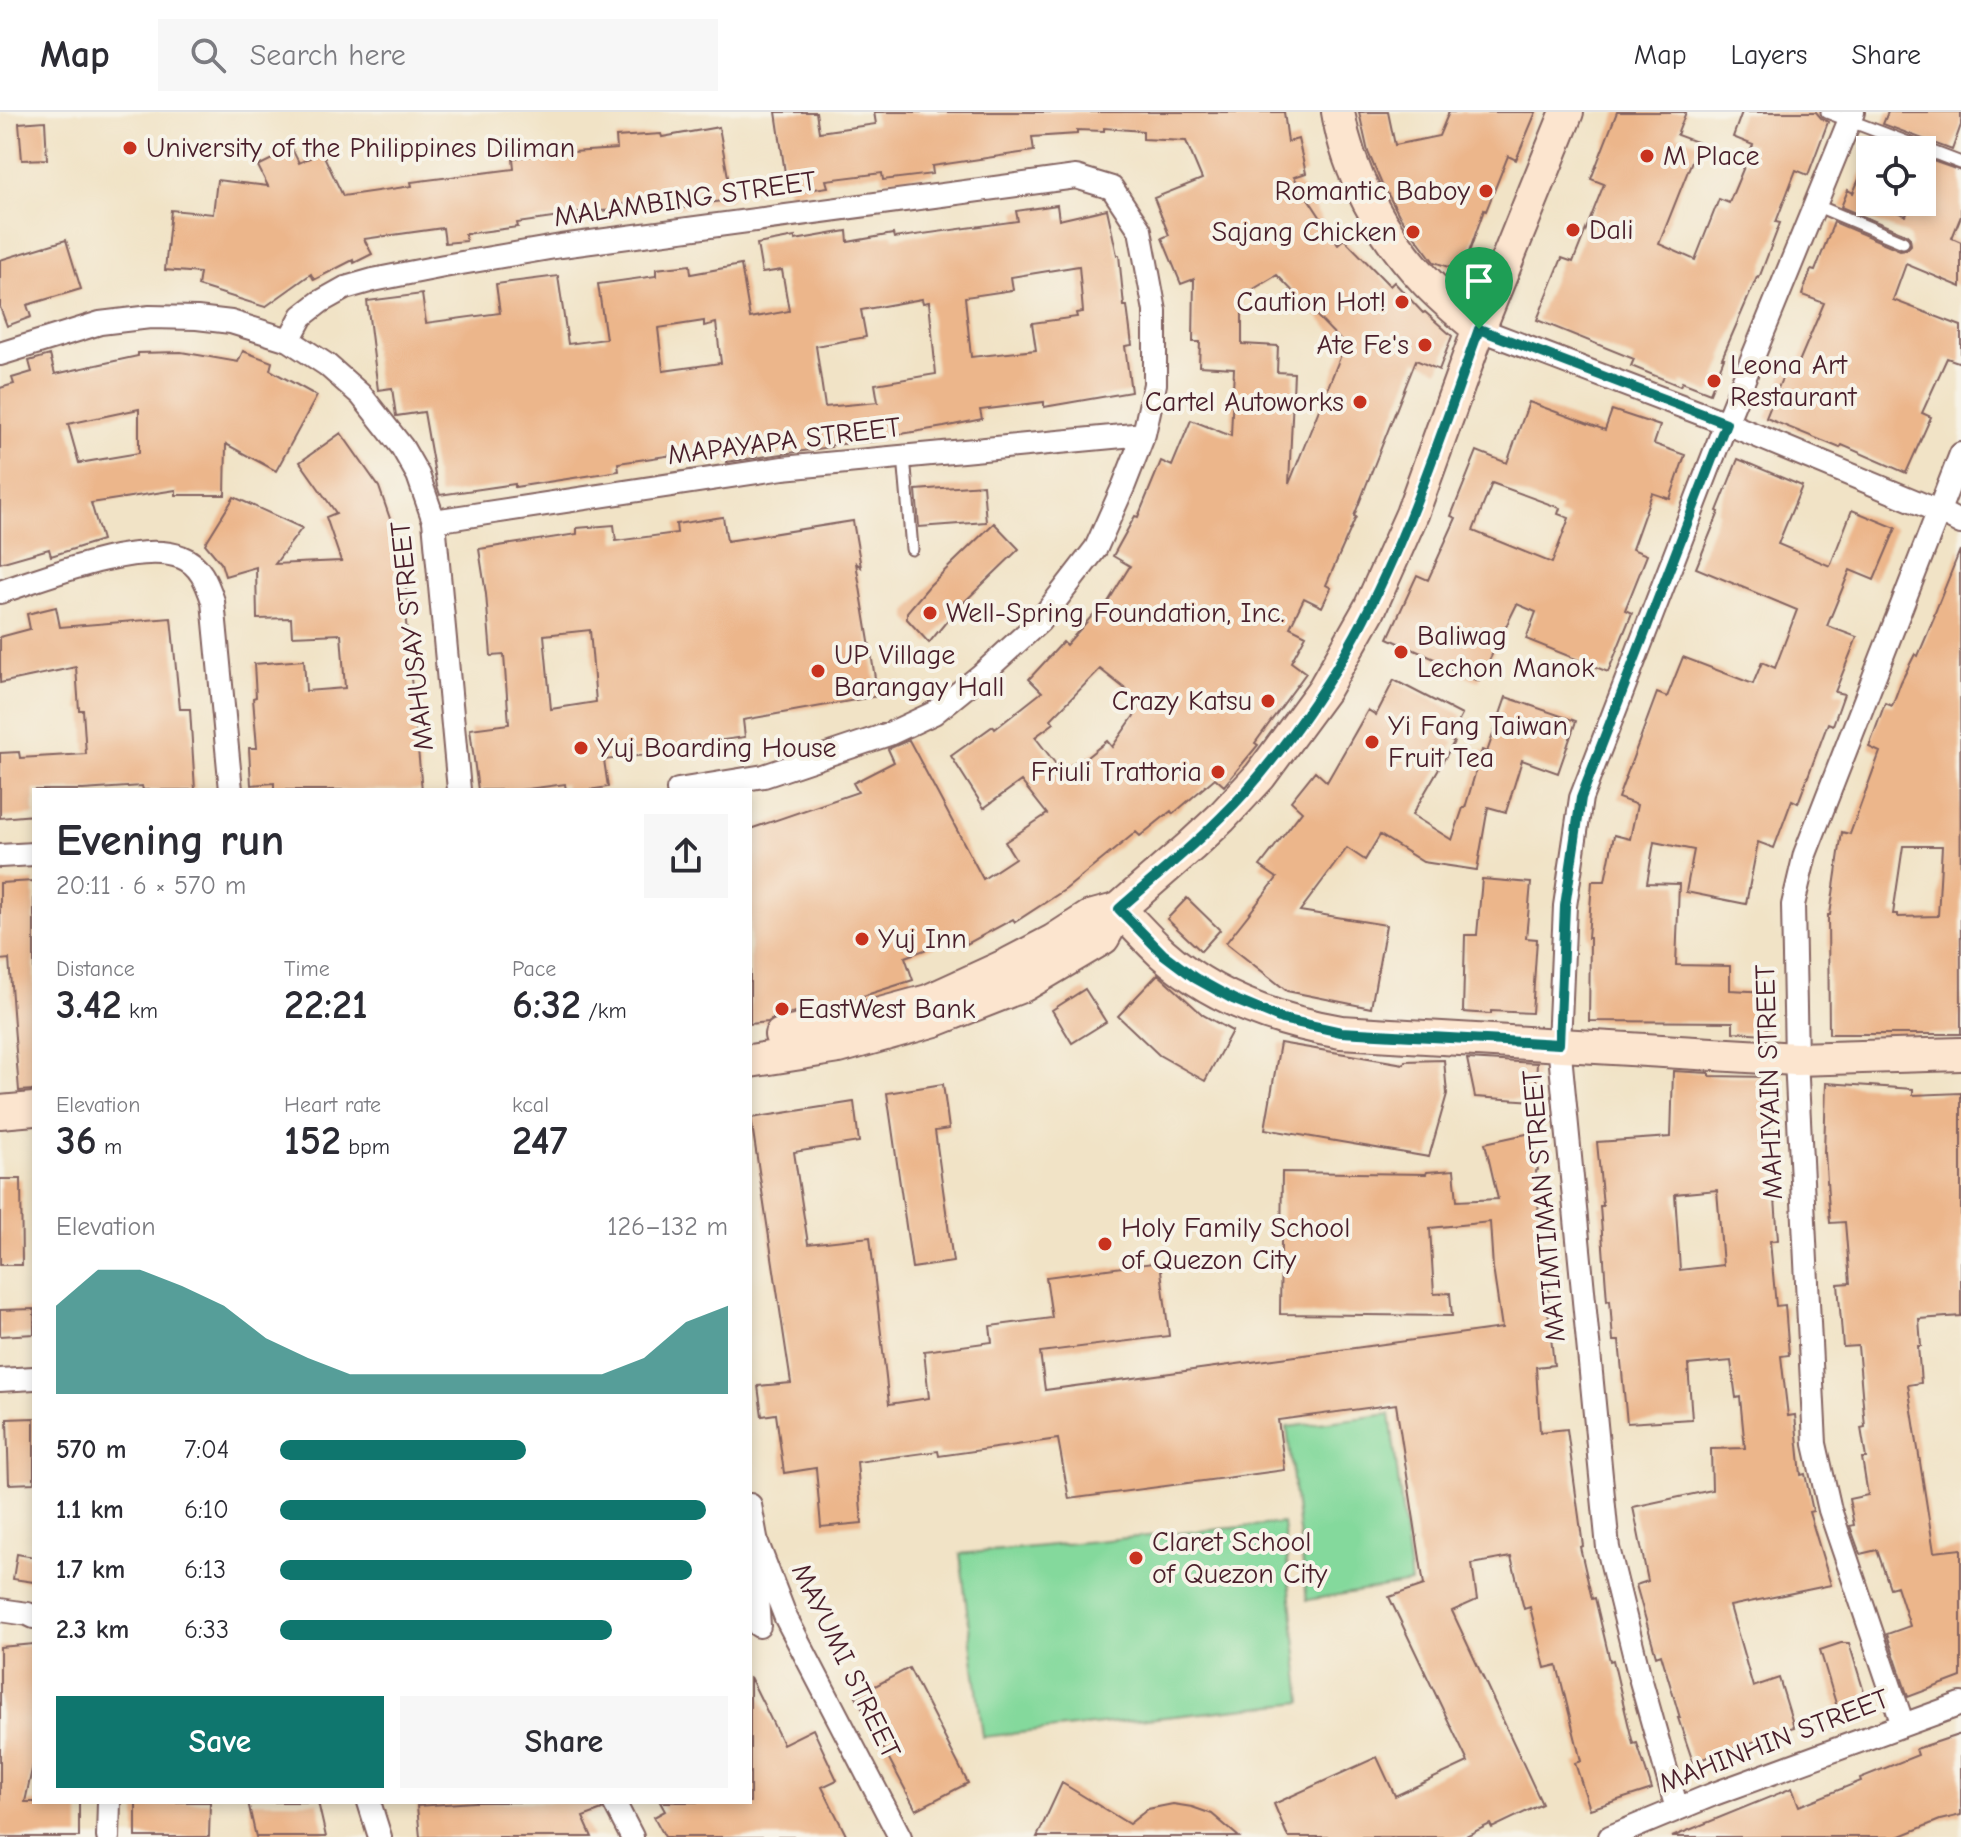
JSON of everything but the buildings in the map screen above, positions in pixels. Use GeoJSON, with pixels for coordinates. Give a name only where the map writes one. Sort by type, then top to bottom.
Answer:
{"type":"FeatureCollection","features":[{"type":"Feature","properties":{"kind":"street"},"geometry":{"type":"LineString","coordinates":[[1338,112],[1348,151],[1366,198],[1395,246],[1426,281],[1479,329],[1726,423],[1961,523]]}},
{"type":"Feature","properties":{"kind":"street"},"geometry":{"type":"LineString","coordinates":[[752,1061],[839,1047],[935,1020],[1024,985],[1103,938],[1119,909],[1221,818],[1260,776],[1324,689],[1370,608],[1412,514],[1479,329],[1567,112]]}},
{"type":"Feature","properties":{"kind":"street","name":"MATIMTIMAN STREET"},"geometry":{"type":"LineString","coordinates":[[1677,1809],[1608,1548],[1559,1044],[1565,906],[1581,798],[1726,423],[1851,116]]}},
{"type":"Feature","properties":{"kind":"street","name":"MALAMBING STREET"},"geometry":{"type":"LineString","coordinates":[[289,340],[302,316],[320,302],[345,288],[373,280],[576,244],[1076,177],[1112,188],[1140,230],[1155,311],[1155,384],[1144,434]]}},
{"type":"Feature","properties":{"kind":"street","name":"MAHUSAY STREET"},"geometry":{"type":"LineString","coordinates":[[0,354],[100,323],[150,317],[197,318],[231,322],[289,340],[327,365],[361,395],[402,447],[418,475],[434,521],[459,788]]}},
{"type":"Feature","properties":{"kind":"street"},"geometry":{"type":"LineString","coordinates":[[690,788],[764,776],[889,734],[934,713],[1039,622],[1096,548],[1144,434]]}},
{"type":"Feature","properties":{"kind":"street","name":"MAPAYAPA STREET"},"geometry":{"type":"LineString","coordinates":[[434,521],[783,468],[1144,434]]}},
{"type":"Feature","properties":{"kind":"street","name":"MAHIYAIN STREET"},"geometry":{"type":"LineString","coordinates":[[1903,1725],[1830,1510],[1815,1444],[1796,1059],[1793,905],[1805,854],[1961,454]]}},
{"type":"Feature","properties":{"kind":"street"},"geometry":{"type":"LineString","coordinates":[[0,592],[110,558],[146,553],[182,557],[196,566],[207,583],[213,601],[231,788]]}},
{"type":"Feature","properties":{"kind":"street"},"geometry":{"type":"LineString","coordinates":[[0,856],[32,854]]}},
{"type":"Feature","properties":{"kind":"street"},"geometry":{"type":"LineString","coordinates":[[752,1040],[860,1019],[928,1001],[1009,964],[1090,917],[1119,909]]}},
{"type":"Feature","properties":{"kind":"street"},"geometry":{"type":"LineString","coordinates":[[1119,909],[1163,954],[1195,978],[1233,999],[1282,1019],[1341,1032],[1796,1059],[1961,1054]]}},
{"type":"Feature","properties":{"kind":"street"},"geometry":{"type":"LineString","coordinates":[[0,1112],[32,1109]]}},
{"type":"Feature","properties":{"kind":"street"},"geometry":{"type":"LineString","coordinates":[[0,1380],[32,1378]]}},
{"type":"Feature","properties":{"kind":"street","name":"MAYUMI STREET"},"geometry":{"type":"LineString","coordinates":[[752,1515],[757,1543],[786,1618],[900,1837]]}},
{"type":"Feature","properties":{"kind":"street","name":"MAYUMI STREET"},"geometry":{"type":"LineString","coordinates":[[752,1531],[759,1626],[752,1553]]}},
{"type":"Feature","properties":{"kind":"street"},"geometry":{"type":"LineString","coordinates":[[0,1610],[32,1616]]}},
{"type":"Feature","properties":{"kind":"street","name":"MAHINHIN STREET"},"geometry":{"type":"LineString","coordinates":[[1610,1837],[1677,1809],[1961,1704]]}},
{"type":"Feature","properties":{"kind":"street"},"geometry":{"type":"LineString","coordinates":[[108,1837],[109,1804]]}},
{"type":"Feature","properties":{"kind":"street"},"geometry":{"type":"LineString","coordinates":[[370,1804],[380,1837]]}},
{"type":"Feature","properties":{"kind":"street"},"geometry":{"type":"LineString","coordinates":[[615,1804],[632,1837]]}},
{"type":"Feature","properties":{"kind":"lane"},"geometry":{"type":"LineString","coordinates":[[1827,112],[1851,116],[1961,163]]}},
{"type":"Feature","properties":{"kind":"lane"},"geometry":{"type":"LineString","coordinates":[[1815,205],[1903,242]]}},
{"type":"Feature","properties":{"kind":"lane"},"geometry":{"type":"LineString","coordinates":[[904,456],[912,549]]}},
{"type":"Feature","properties":{"kind":"green space"},"geometry":{"type":"Polygon","coordinates":[[[1390,1414],[1411,1583],[1307,1600],[1287,1427],[1390,1414]]]}},
{"type":"Feature","properties":{"kind":"green space"},"geometry":{"type":"Polygon","coordinates":[[[1283,1523],[1302,1702],[983,1737],[960,1554],[1283,1523]]]}},
{"type":"Feature","properties":{"kind":"place","name":"University of the Philippines Diliman"},"geometry":{"type":"Point","coordinates":[130,148]}},
{"type":"Feature","properties":{"kind":"place","name":"M Place"},"geometry":{"type":"Point","coordinates":[1647,156]}},
{"type":"Feature","properties":{"kind":"place","name":"Romantic Baboy"},"geometry":{"type":"Point","coordinates":[1486,191]}},
{"type":"Feature","properties":{"kind":"place","name":"Dali"},"geometry":{"type":"Point","coordinates":[1573,230]}},
{"type":"Feature","properties":{"kind":"place","name":"Sajang Chicken"},"geometry":{"type":"Point","coordinates":[1413,232]}},
{"type":"Feature","properties":{"kind":"place","name":"Caution Hot!"},"geometry":{"type":"Point","coordinates":[1402,302]}},
{"type":"Feature","properties":{"kind":"place","name":"Ate Fe's"},"geometry":{"type":"Point","coordinates":[1425,345]}},
{"type":"Feature","properties":{"kind":"place","name":"Leona Art Restaurant"},"geometry":{"type":"Point","coordinates":[1714,381]}},
{"type":"Feature","properties":{"kind":"place","name":"Cartel Autoworks"},"geometry":{"type":"Point","coordinates":[1360,402]}},
{"type":"Feature","properties":{"kind":"place","name":"Well-Spring Foundation, Inc."},"geometry":{"type":"Point","coordinates":[930,613]}},
{"type":"Feature","properties":{"kind":"place","name":"Baliwag Lechon Manok"},"geometry":{"type":"Point","coordinates":[1401,652]}},
{"type":"Feature","properties":{"kind":"place","name":"UP Village Barangay Hall"},"geometry":{"type":"Point","coordinates":[818,671]}},
{"type":"Feature","properties":{"kind":"place","name":"Crazy Katsu"},"geometry":{"type":"Point","coordinates":[1268,701]}},
{"type":"Feature","properties":{"kind":"place","name":"Yi Fang Taiwan Fruit Tea"},"geometry":{"type":"Point","coordinates":[1372,742]}},
{"type":"Feature","properties":{"kind":"place","name":"Yuj Boarding House"},"geometry":{"type":"Point","coordinates":[581,748]}},
{"type":"Feature","properties":{"kind":"place","name":"Friuli Trattoria"},"geometry":{"type":"Point","coordinates":[1218,772]}},
{"type":"Feature","properties":{"kind":"place","name":"Yuj Inn"},"geometry":{"type":"Point","coordinates":[862,939]}},
{"type":"Feature","properties":{"kind":"place","name":"EastWest Bank"},"geometry":{"type":"Point","coordinates":[782,1009]}},
{"type":"Feature","properties":{"kind":"place","name":"Holy Family School of Quezon City"},"geometry":{"type":"Point","coordinates":[1105,1244]}},
{"type":"Feature","properties":{"kind":"place","name":"Claret School of Quezon City"},"geometry":{"type":"Point","coordinates":[1136,1558]}},
{"type":"Feature","properties":{"kind":"route"},"geometry":{"type":"LineString","coordinates":[[1479,329],[1726,423],[1581,798],[1565,906],[1559,1044],[1384,1036],[1311,1027],[1282,1019],[1233,999],[1195,978],[1163,954],[1119,909],[1221,818],[1260,776],[1324,689],[1370,608],[1412,514],[1479,329]]}}]}
